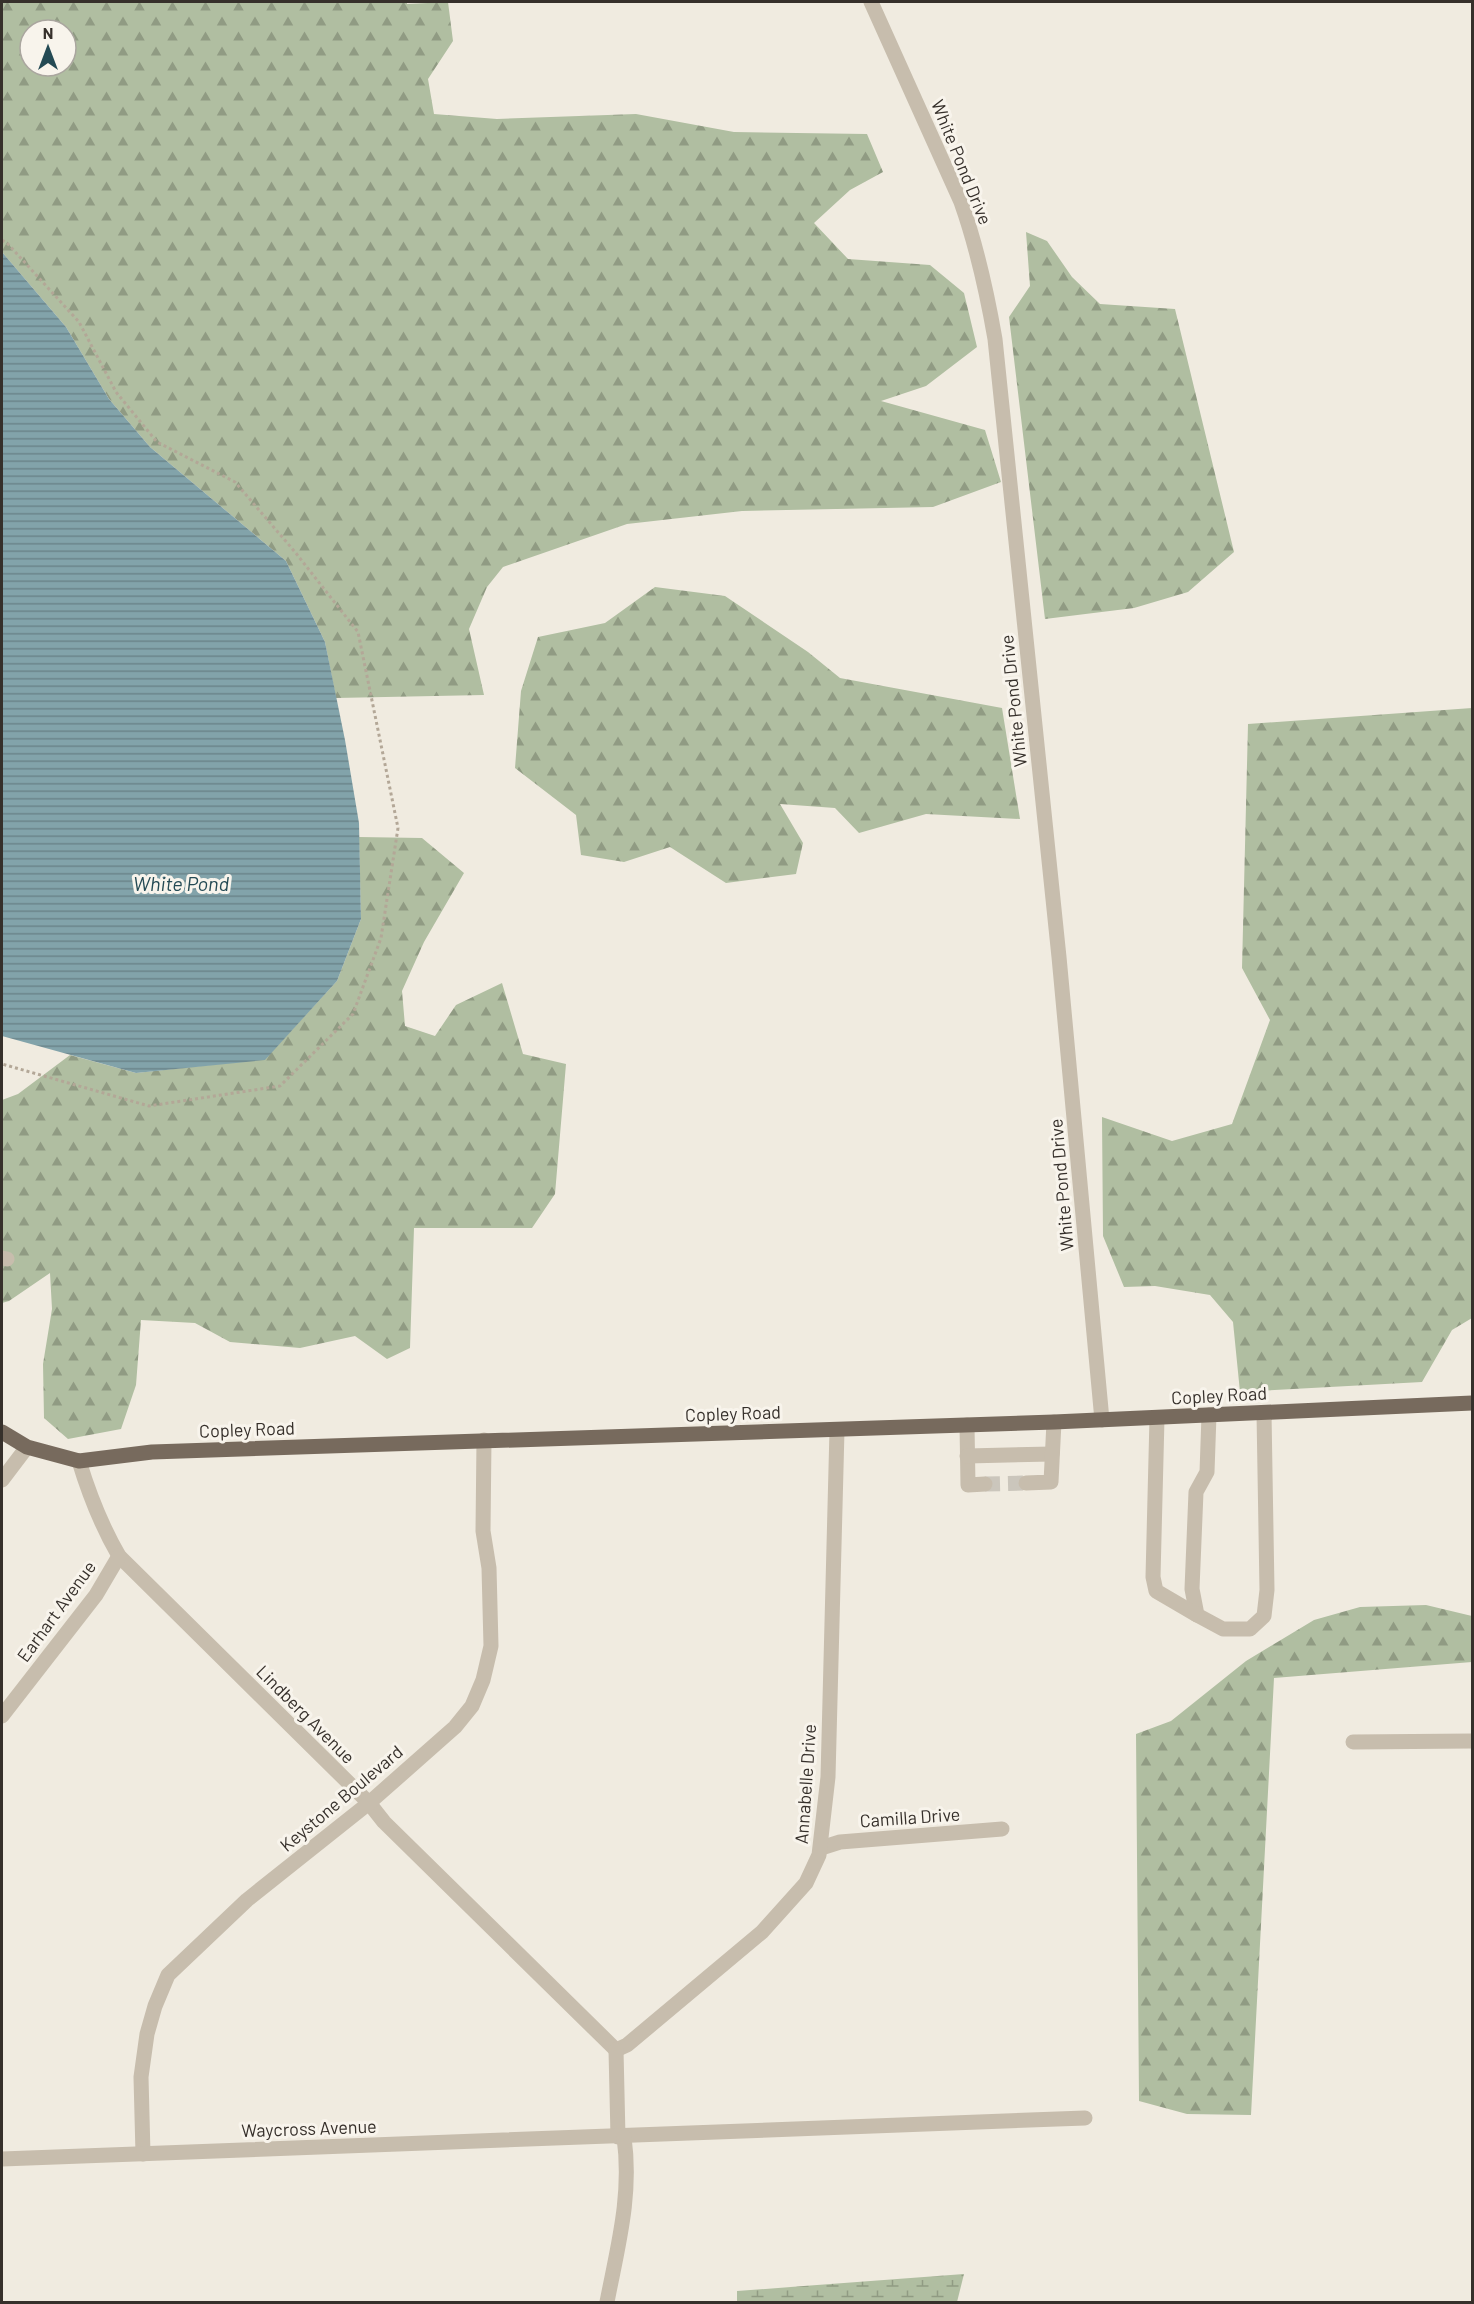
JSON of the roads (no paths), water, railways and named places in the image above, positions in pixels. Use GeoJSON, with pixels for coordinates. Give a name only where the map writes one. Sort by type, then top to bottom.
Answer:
{"type":"FeatureCollection","features":[{"type":"Feature","properties":{"kind":"main road","name":"Copley Road"},"geometry":{"type":"LineString","coordinates":[[2,1432],[27,1447],[79,1461],[152,1452],[1054,1422],[1473,1403]]}},
{"type":"Feature","properties":{"kind":"street","name":"White Pond Drive"},"geometry":{"type":"LineString","coordinates":[[871,2],[964,211],[988,295],[995,339],[1059,957],[1102,1420]]}},
{"type":"Feature","properties":{"kind":"street"},"geometry":{"type":"LineString","coordinates":[[1157,1418],[1153,1576],[1156,1591],[1223,1629],[1250,1629],[1264,1616],[1267,1590],[1264,1413]]}},
{"type":"Feature","properties":{"kind":"street"},"geometry":{"type":"LineString","coordinates":[[1197,1615],[1192,1589],[1197,1492],[1207,1472],[1209,1415]]}},
{"type":"Feature","properties":{"kind":"street"},"geometry":{"type":"LineString","coordinates":[[1026,1483],[1051,1482],[1054,1422]]}},
{"type":"Feature","properties":{"kind":"street"},"geometry":{"type":"LineString","coordinates":[[967,1425],[968,1485],[985,1484]]}},
{"type":"Feature","properties":{"kind":"street","name":"Annabelle Drive"},"geometry":{"type":"LineString","coordinates":[[616,2050],[627,2044],[762,1932],[806,1883],[821,1848],[828,1766],[837,1430]]}},
{"type":"Feature","properties":{"kind":"street","name":"Keystone Boulevard"},"geometry":{"type":"LineString","coordinates":[[143,2154],[141,2077],[147,2034],[155,2006],[168,1975],[247,1900],[369,1803],[455,1727],[472,1706],[483,1680],[491,1646],[489,1568],[483,1531],[484,1440]]}},
{"type":"Feature","properties":{"kind":"street"},"geometry":{"type":"LineString","coordinates":[[2,1480],[27,1447]]}},
{"type":"Feature","properties":{"kind":"street"},"geometry":{"type":"LineString","coordinates":[[967,1456],[1053,1454]]}},
{"type":"Feature","properties":{"kind":"street","name":"Lindberg Avenue"},"geometry":{"type":"LineString","coordinates":[[79,1461],[88,1493],[102,1526],[119,1556],[369,1803],[384,1822],[616,2050]]}},
{"type":"Feature","properties":{"kind":"street","name":"Earhart Avenue"},"geometry":{"type":"LineString","coordinates":[[2,1716],[96,1595],[119,1556]]}},
{"type":"Feature","properties":{"kind":"street"},"geometry":{"type":"LineString","coordinates":[[1353,1742],[1473,1740]]}},
{"type":"Feature","properties":{"kind":"street","name":"Camilla Drive"},"geometry":{"type":"LineString","coordinates":[[821,1848],[840,1842],[1002,1829]]}},
{"type":"Feature","properties":{"kind":"street"},"geometry":{"type":"LineString","coordinates":[[608,2302],[626,2207],[628,2175],[621,2137],[616,2050]]}},
{"type":"Feature","properties":{"kind":"street","name":"Waycross Avenue"},"geometry":{"type":"LineString","coordinates":[[2,2159],[1085,2118]]}},
{"type":"Feature","properties":{"kind":"water","name":"White Pond"},"geometry":{"type":"Polygon","coordinates":[[[2,252],[66,327],[109,399],[150,447],[286,561],[325,642],[359,823],[361,919],[337,981],[265,1060],[136,1073],[2,1036],[2,252]]]}},
{"type":"Feature","properties":{"kind":"tunnel"},"geometry":{"type":"LineString","coordinates":[[985,1484],[1026,1483]]}}]}
